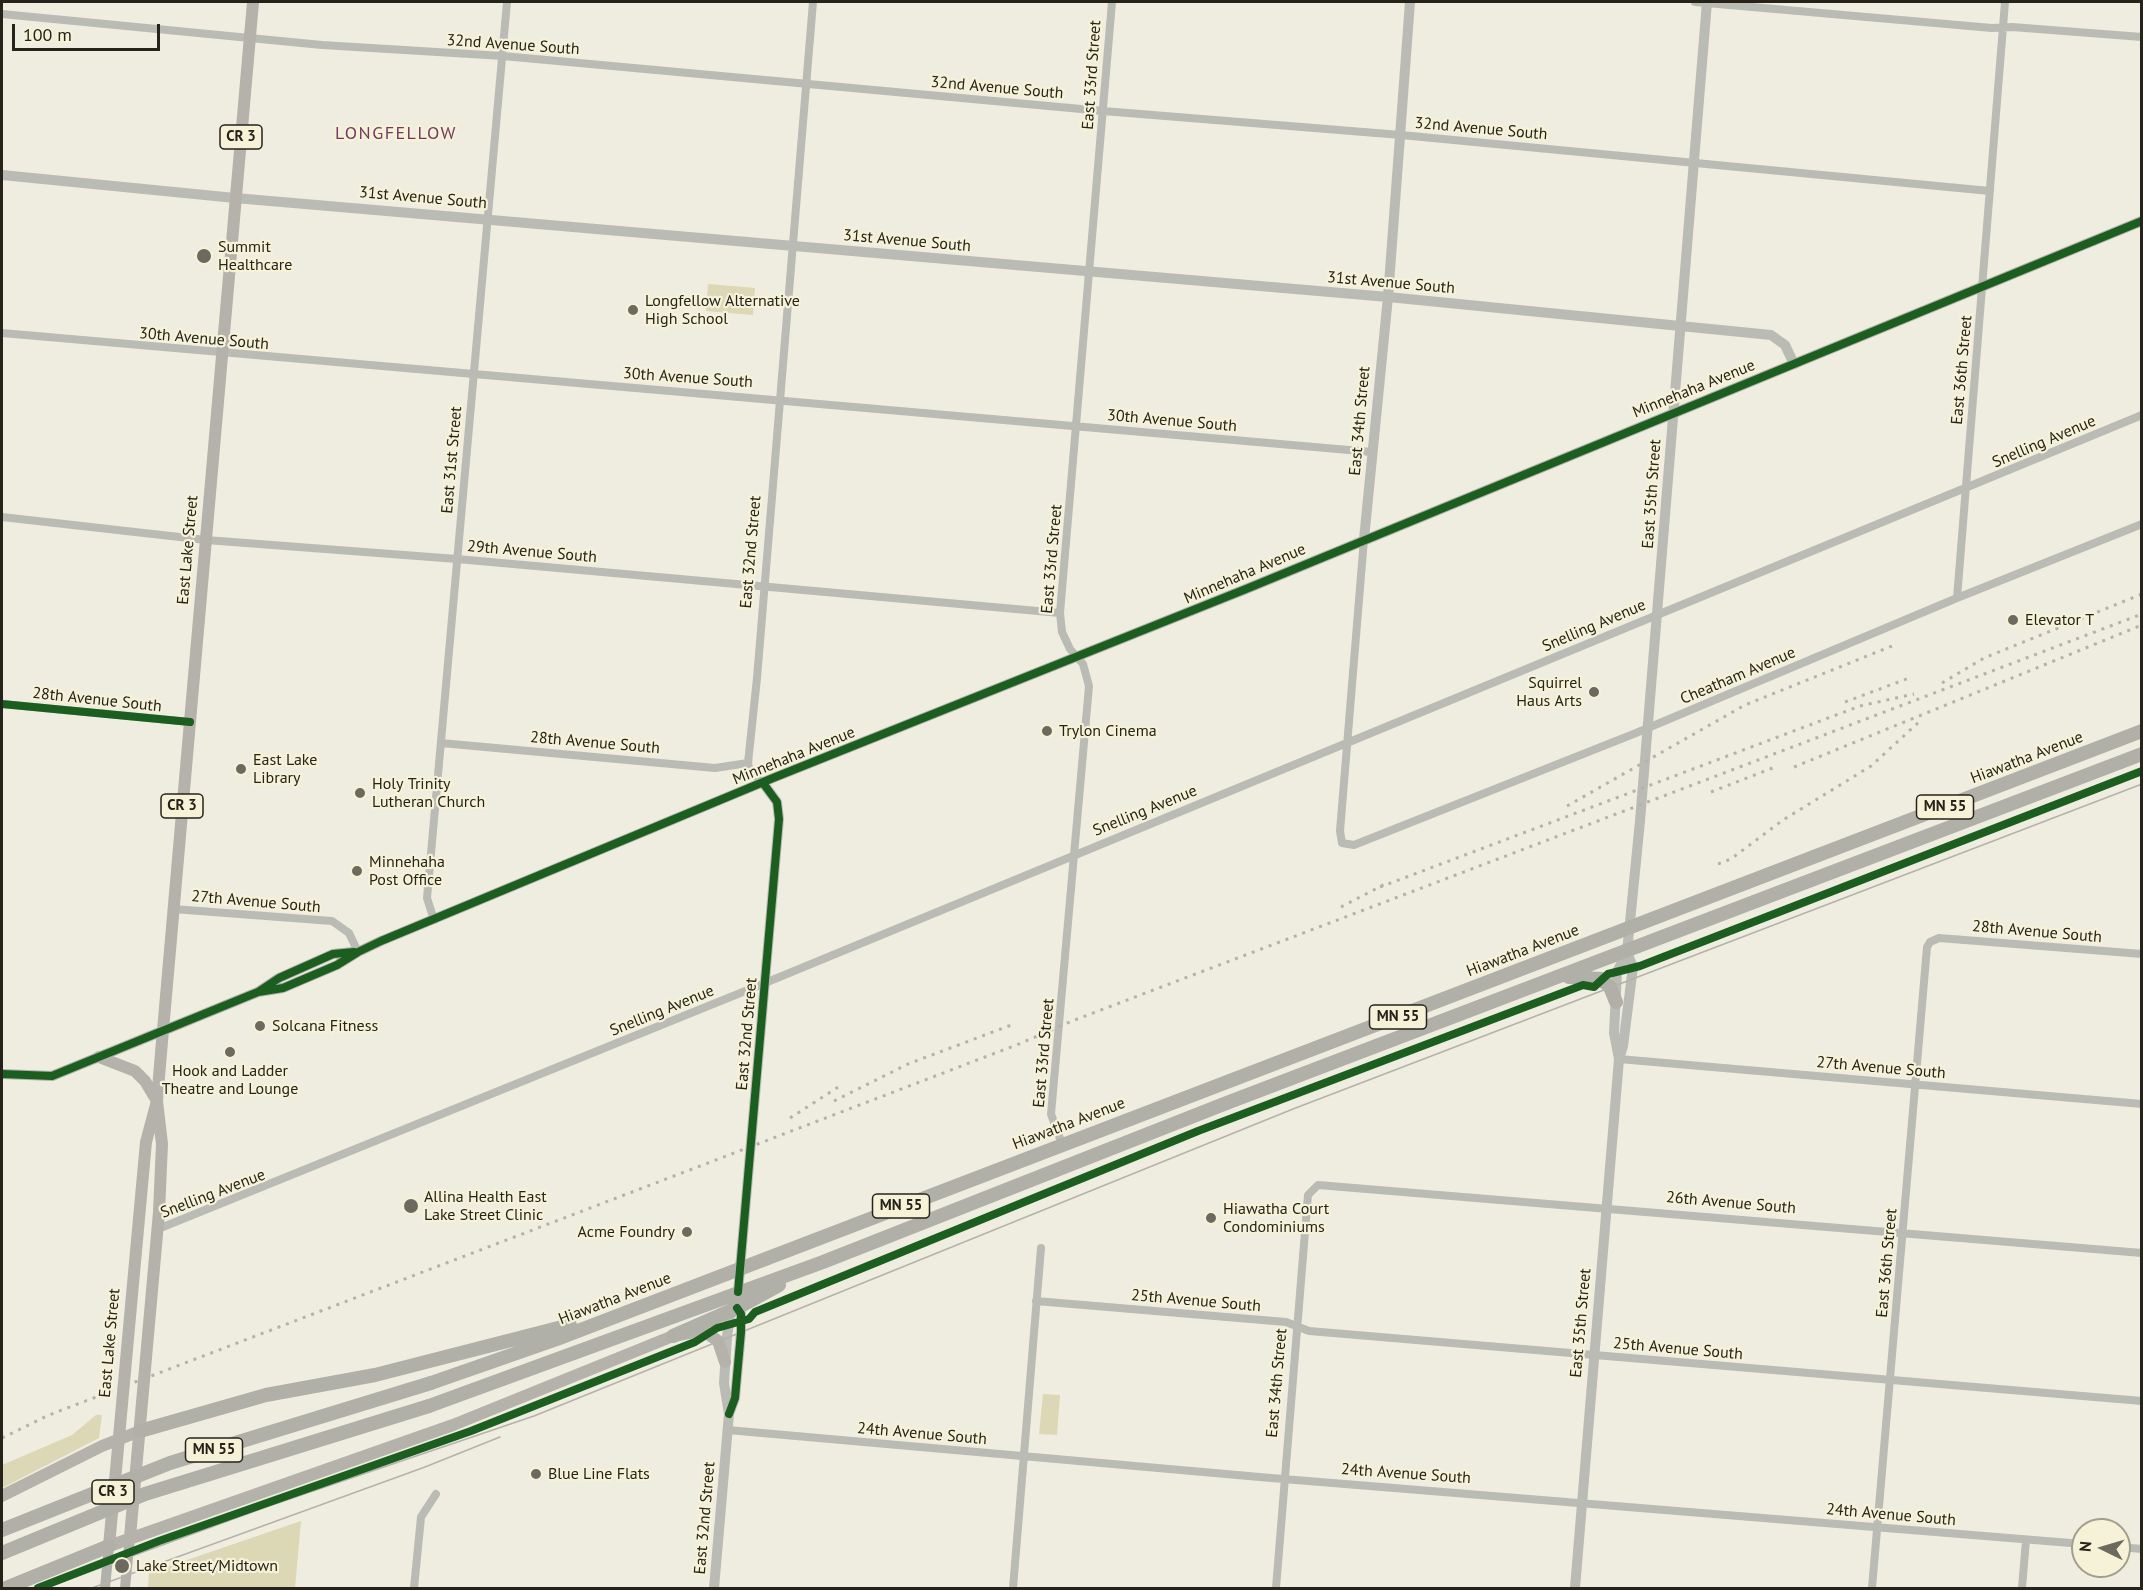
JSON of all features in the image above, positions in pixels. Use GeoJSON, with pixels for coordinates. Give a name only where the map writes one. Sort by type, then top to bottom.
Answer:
{"type":"FeatureCollection","features":[{"type":"Feature","properties":{"kind":"highway","name":"Hiawatha Avenue"},"geometry":{"type":"LineString","coordinates":[[2,1530],[170,1463],[431,1383],[633,1309],[2142,731]]}},
{"type":"Feature","properties":{"kind":"highway","name":"MN 55"},"geometry":{"type":"LineString","coordinates":[[2,1553],[146,1494],[429,1406],[823,1262],[1235,1100],[2142,754]]}},
{"type":"Feature","properties":{"kind":"highway"},"geometry":{"type":"LineString","coordinates":[[1558,977],[1601,979],[1610,987],[1616,1002]]}},
{"type":"Feature","properties":{"kind":"highway"},"geometry":{"type":"LineString","coordinates":[[674,1336],[737,1308],[823,1262]]}},
{"type":"Feature","properties":{"kind":"highway"},"geometry":{"type":"LineString","coordinates":[[140,1431],[266,1395],[439,1360],[633,1309]]}},
{"type":"Feature","properties":{"kind":"highway"},"geometry":{"type":"LineString","coordinates":[[6,1588],[109,1546]]}},
{"type":"Feature","properties":{"kind":"main road","name":"East Lake Street"},"geometry":{"type":"LineString","coordinates":[[105,1588],[146,1142],[157,1101],[253,2]]}},
{"type":"Feature","properties":{"kind":"main road","name":"Minnehaha Avenue"},"geometry":{"type":"LineString","coordinates":[[163,1031],[258,992],[283,988],[337,965],[358,952],[763,783],[1077,658],[2142,220]]}},
{"type":"Feature","properties":{"kind":"main road"},"geometry":{"type":"LineString","coordinates":[[2,1074],[52,1076],[163,1031]]}},
{"type":"Feature","properties":{"kind":"main road"},"geometry":{"type":"LineString","coordinates":[[99,1057],[135,1071],[157,1101]]}},
{"type":"Feature","properties":{"kind":"main road","name":"East Lake Street"},"geometry":{"type":"LineString","coordinates":[[125,1588],[158,1229],[162,1144],[157,1101]]}},
{"type":"Feature","properties":{"kind":"main road"},"geometry":{"type":"LineString","coordinates":[[109,1546],[453,1425],[674,1336],[694,1332],[708,1334],[718,1341],[725,1362]]}},
{"type":"Feature","properties":{"kind":"main road"},"geometry":{"type":"LineString","coordinates":[[2,1496],[118,1438],[140,1431]]}},
{"type":"Feature","properties":{"kind":"street","name":"East 31st Street"},"geometry":{"type":"LineString","coordinates":[[434,920],[427,898],[507,2]]}},
{"type":"Feature","properties":{"kind":"street","name":"East 32nd Street"},"geometry":{"type":"LineString","coordinates":[[714,1588],[729,1414],[735,1398],[741,1332],[741,1314],[737,1308],[738,1292],[779,819],[777,801],[750,771],[748,764],[813,2]]}},
{"type":"Feature","properties":{"kind":"street","name":"East 33rd Street"},"geometry":{"type":"LineString","coordinates":[[1062,1144],[1051,1114],[1076,854],[1089,686],[1086,671],[1062,632],[1060,613],[1112,2]]}},
{"type":"Feature","properties":{"kind":"street","name":"East 34th Street"},"geometry":{"type":"LineString","coordinates":[[1342,843],[1340,831],[1346,744],[1388,297],[1410,2]]}},
{"type":"Feature","properties":{"kind":"street"},"geometry":{"type":"LineString","coordinates":[[1695,2],[2142,38]]}},
{"type":"Feature","properties":{"kind":"street","name":"East 35th Street"},"geometry":{"type":"LineString","coordinates":[[1619,1059],[1614,1033],[1617,972],[1627,952],[1648,727],[1707,2]]}},
{"type":"Feature","properties":{"kind":"street","name":"East 36th Street"},"geometry":{"type":"LineString","coordinates":[[1957,598],[2005,2]]}},
{"type":"Feature","properties":{"kind":"street","name":"32nd Avenue South"},"geometry":{"type":"LineString","coordinates":[[2,14],[250,38],[503,56],[1103,111],[1401,135],[1990,190]]}},
{"type":"Feature","properties":{"kind":"street","name":"31st Avenue South"},"geometry":{"type":"LineString","coordinates":[[2,175],[235,198],[1388,297],[1776,336],[1785,345],[1794,364]]}},
{"type":"Feature","properties":{"kind":"street","name":"30th Avenue South"},"geometry":{"type":"LineString","coordinates":[[2,333],[222,354],[779,399],[1372,452]]}},
{"type":"Feature","properties":{"kind":"street","name":"Snelling Avenue"},"geometry":{"type":"LineString","coordinates":[[158,1229],[268,1187],[1346,744],[1658,613],[2142,416]]}},
{"type":"Feature","properties":{"kind":"street","name":"29th Avenue South"},"geometry":{"type":"LineString","coordinates":[[2,517],[206,540],[457,559],[1060,613]]}},
{"type":"Feature","properties":{"kind":"street","name":"Cheatham Avenue"},"geometry":{"type":"LineString","coordinates":[[1342,843],[1354,845],[2142,524]]}},
{"type":"Feature","properties":{"kind":"street","name":"28th Avenue South"},"geometry":{"type":"LineString","coordinates":[[2,704],[190,723]]}},
{"type":"Feature","properties":{"kind":"street","name":"28th Avenue South"},"geometry":{"type":"LineString","coordinates":[[441,744],[715,768],[748,764]]}},
{"type":"Feature","properties":{"kind":"street","name":"27th Avenue South"},"geometry":{"type":"LineString","coordinates":[[172,909],[332,921],[349,933],[358,952]]}},
{"type":"Feature","properties":{"kind":"street","name":"28th Avenue South"},"geometry":{"type":"LineString","coordinates":[[1930,942],[1939,938],[2142,954]]}},
{"type":"Feature","properties":{"kind":"street","name":"East 36th Street"},"geometry":{"type":"LineString","coordinates":[[1872,1588],[1926,953],[1930,942]]}},
{"type":"Feature","properties":{"kind":"street","name":"East 35th Street"},"geometry":{"type":"LineString","coordinates":[[1575,1588],[1619,1059],[1623,1047],[1633,967],[1627,952]]}},
{"type":"Feature","properties":{"kind":"street","name":"27th Avenue South"},"geometry":{"type":"LineString","coordinates":[[1619,1059],[2142,1104]]}},
{"type":"Feature","properties":{"kind":"street","name":"East 34th Street"},"geometry":{"type":"LineString","coordinates":[[1276,1588],[1308,1195],[1318,1185]]}},
{"type":"Feature","properties":{"kind":"street","name":"26th Avenue South"},"geometry":{"type":"LineString","coordinates":[[1318,1185],[2142,1253]]}},
{"type":"Feature","properties":{"kind":"street"},"geometry":{"type":"LineString","coordinates":[[1013,1588],[1041,1248]]}},
{"type":"Feature","properties":{"kind":"street","name":"25th Avenue South"},"geometry":{"type":"LineString","coordinates":[[1036,1301],[1286,1322],[1309,1331],[2142,1401]]}},
{"type":"Feature","properties":{"kind":"street","name":"East 32nd Street"},"geometry":{"type":"LineString","coordinates":[[729,1414],[724,1397],[725,1362],[730,1316],[737,1308]]}},
{"type":"Feature","properties":{"kind":"street","name":"24th Avenue South"},"geometry":{"type":"LineString","coordinates":[[728,1430],[1284,1479],[2071,1543]]}},
{"type":"Feature","properties":{"kind":"street"},"geometry":{"type":"LineString","coordinates":[[414,1588],[421,1517],[436,1494]]}},
{"type":"Feature","properties":{"kind":"street"},"geometry":{"type":"LineString","coordinates":[[2022,1588],[2026,1540]]}},
{"type":"Feature","properties":{"kind":"shaded area"},"geometry":{"type":"Polygon","coordinates":[[[708,284],[755,288],[753,315],[706,311],[708,284]]]}},
{"type":"Feature","properties":{"kind":"shaded area"},"geometry":{"type":"Polygon","coordinates":[[[1043,1394],[1060,1395],[1057,1435],[1039,1434],[1043,1394]]]}},
{"type":"Feature","properties":{"kind":"shaded area"},"geometry":{"type":"Polygon","coordinates":[[[96,1415],[102,1415],[99,1438],[2,1488],[2,1465],[72,1435],[96,1415]]]}},
{"type":"Feature","properties":{"kind":"shaded area"},"geometry":{"type":"Polygon","coordinates":[[[301,1521],[295,1588],[148,1588],[149,1573],[301,1521]]]}},
{"type":"Feature","properties":{"kind":"tram line"},"geometry":{"type":"LineString","coordinates":[[45,1588],[266,1507],[534,1416],[1293,1109],[2142,784]]}},
{"type":"Feature","properties":{"kind":"tram line"},"geometry":{"type":"LineString","coordinates":[[92,1588],[425,1467],[500,1437]]}},
{"type":"Feature","properties":{"kind":"railway"},"geometry":{"type":"LineString","coordinates":[[1942,683],[1984,658],[2142,594]]}},
{"type":"Feature","properties":{"kind":"railway"},"geometry":{"type":"LineString","coordinates":[[2,1438],[49,1415],[1019,1044],[1072,1021],[2142,614]]}},
{"type":"Feature","properties":{"kind":"railway"},"geometry":{"type":"LineString","coordinates":[[1794,767],[2142,625]]}},
{"type":"Feature","properties":{"kind":"railway"},"geometry":{"type":"LineString","coordinates":[[1567,806],[1745,705],[1897,644]]}},
{"type":"Feature","properties":{"kind":"railway"},"geometry":{"type":"LineString","coordinates":[[1845,702],[1909,678]]}},
{"type":"Feature","properties":{"kind":"railway"},"geometry":{"type":"LineString","coordinates":[[1380,887],[1860,706],[1914,694]]}},
{"type":"Feature","properties":{"kind":"railway"},"geometry":{"type":"LineString","coordinates":[[1718,864],[1731,859],[1783,820],[1871,766],[1920,721]]}},
{"type":"Feature","properties":{"kind":"railway"},"geometry":{"type":"LineString","coordinates":[[1711,792],[1775,767]]}},
{"type":"Feature","properties":{"kind":"railway"},"geometry":{"type":"LineString","coordinates":[[1341,907],[1387,883]]}},
{"type":"Feature","properties":{"kind":"railway"},"geometry":{"type":"LineString","coordinates":[[834,1101],[908,1064],[1014,1024]]}},
{"type":"Feature","properties":{"kind":"railway"},"geometry":{"type":"LineString","coordinates":[[790,1118],[843,1084]]}},
{"type":"Feature","properties":{"kind":"cycle path"},"geometry":{"type":"LineString","coordinates":[[258,992],[283,988],[337,965],[381,941],[773,778],[1246,589],[2142,221]]}},
{"type":"Feature","properties":{"kind":"cycle path"},"geometry":{"type":"LineString","coordinates":[[2,704],[190,722]]}},
{"type":"Feature","properties":{"kind":"cycle path"},"geometry":{"type":"LineString","coordinates":[[38,1588],[159,1541],[471,1431],[695,1342],[717,1328],[749,1319],[755,1312],[1198,1131],[1583,985],[1594,987],[1608,974],[1640,966],[2142,771]]}},
{"type":"Feature","properties":{"kind":"cycle path"},"geometry":{"type":"LineString","coordinates":[[738,1292],[779,819],[777,802],[763,783]]}},
{"type":"Feature","properties":{"kind":"cycle path"},"geometry":{"type":"LineString","coordinates":[[2,1074],[52,1076],[258,992],[279,978],[333,954],[354,952]]}},
{"type":"Feature","properties":{"kind":"cycle path"},"geometry":{"type":"LineString","coordinates":[[729,1414],[735,1398],[741,1332],[741,1314],[737,1308]]}},
{"type":"Feature","properties":{"kind":"place","name":"Summit Healthcare"},"geometry":{"type":"Point","coordinates":[204,256]}},
{"type":"Feature","properties":{"kind":"place","name":"Longfellow Alternative High School"},"geometry":{"type":"Point","coordinates":[633,310]}},
{"type":"Feature","properties":{"kind":"place","name":"Elevator T"},"geometry":{"type":"Point","coordinates":[2013,620]}},
{"type":"Feature","properties":{"kind":"place","name":"Squirrel Haus Arts"},"geometry":{"type":"Point","coordinates":[1594,692]}},
{"type":"Feature","properties":{"kind":"place","name":"Trylon Cinema"},"geometry":{"type":"Point","coordinates":[1047,731]}},
{"type":"Feature","properties":{"kind":"place","name":"East Lake Library"},"geometry":{"type":"Point","coordinates":[241,769]}},
{"type":"Feature","properties":{"kind":"place","name":"Holy Trinity Lutheran Church"},"geometry":{"type":"Point","coordinates":[360,793]}},
{"type":"Feature","properties":{"kind":"place","name":"Minnehaha Post Office"},"geometry":{"type":"Point","coordinates":[357,871]}},
{"type":"Feature","properties":{"kind":"place","name":"Solcana Fitness"},"geometry":{"type":"Point","coordinates":[260,1026]}},
{"type":"Feature","properties":{"kind":"place","name":"Hook and Ladder Theatre and Lounge"},"geometry":{"type":"Point","coordinates":[230,1052]}},
{"type":"Feature","properties":{"kind":"place","name":"Allina Health East Lake Street Clinic"},"geometry":{"type":"Point","coordinates":[411,1206]}},
{"type":"Feature","properties":{"kind":"place","name":"Hiawatha Court Condominiums"},"geometry":{"type":"Point","coordinates":[1211,1218]}},
{"type":"Feature","properties":{"kind":"place","name":"Acme Foundry"},"geometry":{"type":"Point","coordinates":[687,1232]}},
{"type":"Feature","properties":{"kind":"place","name":"Blue Line Flats"},"geometry":{"type":"Point","coordinates":[536,1474]}},
{"type":"Feature","properties":{"kind":"place","name":"Lake Street/Midtown"},"geometry":{"type":"Point","coordinates":[122,1566]}},
{"type":"Feature","properties":{"kind":"district","name":"LONGFELLOW"},"geometry":{"type":"Point","coordinates":[396,134]}}]}
